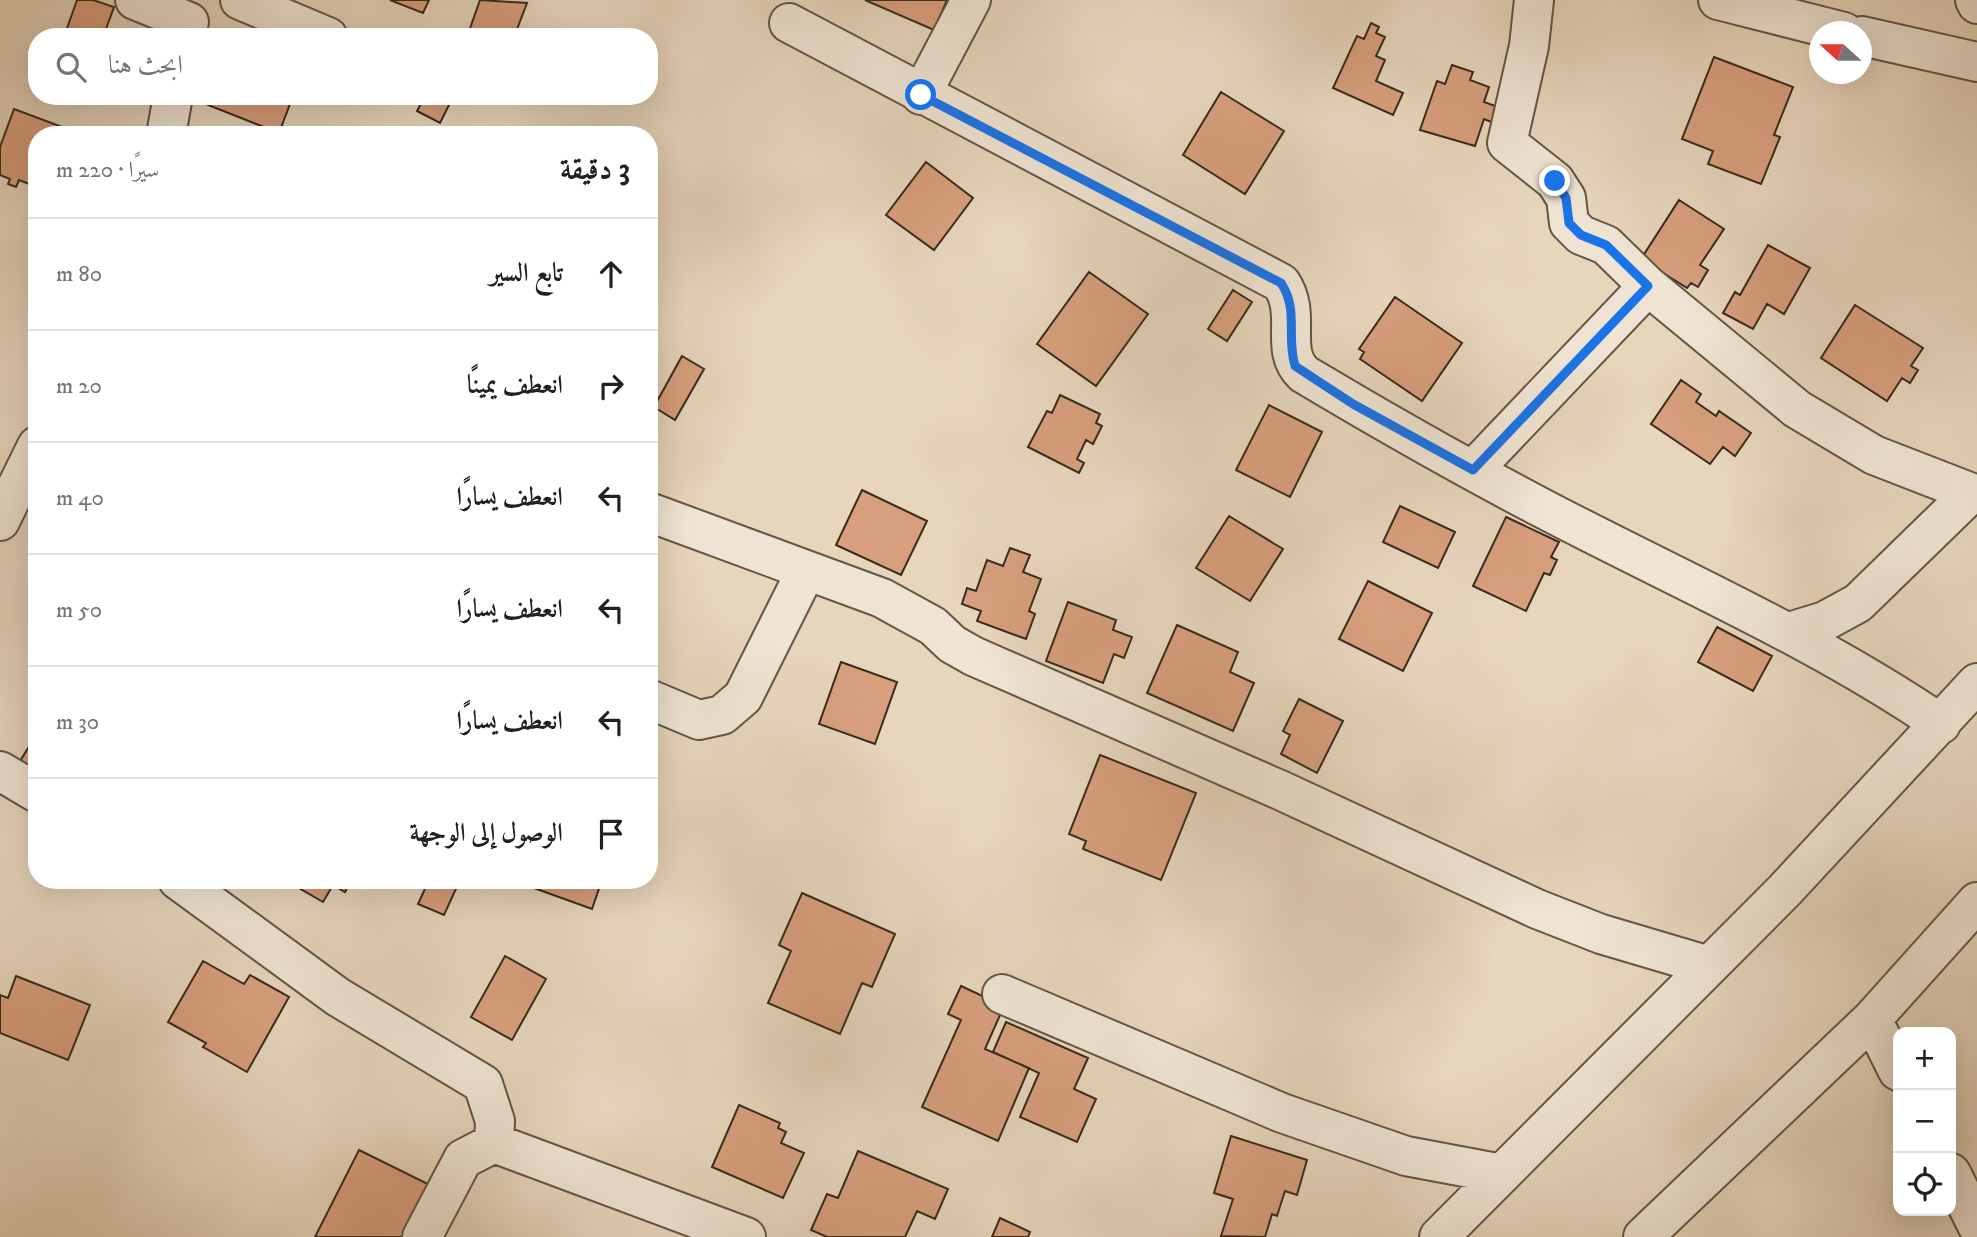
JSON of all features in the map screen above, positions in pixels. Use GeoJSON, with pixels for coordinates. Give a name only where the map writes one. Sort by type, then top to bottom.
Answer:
{"type":"FeatureCollection","features":[{"type":"Feature","properties":{"kind":"street"},"geometry":{"type":"LineString","coordinates":[[135,0],[187,20]]}},
{"type":"Feature","properties":{"kind":"street"},"geometry":{"type":"LineString","coordinates":[[240,0],[307,28]]}},
{"type":"Feature","properties":{"kind":"street"},"geometry":{"type":"LineString","coordinates":[[921,95],[971,0]]}},
{"type":"Feature","properties":{"kind":"street"},"geometry":{"type":"LineString","coordinates":[[1534,0],[1529,46],[1507,143],[1555,181],[1566,198],[1569,223],[1581,235],[1606,245],[1648,286],[1797,409],[1874,455],[1973,495],[1858,603],[1825,621],[1789,632]]}},
{"type":"Feature","properties":{"kind":"street"},"geometry":{"type":"LineString","coordinates":[[1718,0],[1809,23]]}},
{"type":"Feature","properties":{"kind":"street"},"geometry":{"type":"LineString","coordinates":[[789,23],[1281,283],[1293,308],[1291,353],[1295,366],[1343,398],[1473,470],[1789,632],[1882,684],[1941,724]]}},
{"type":"Feature","properties":{"kind":"street"},"geometry":{"type":"LineString","coordinates":[[1872,38],[1977,62]]}},
{"type":"Feature","properties":{"kind":"street"},"geometry":{"type":"LineString","coordinates":[[168,126],[171,105]]}},
{"type":"Feature","properties":{"kind":"street"},"geometry":{"type":"LineString","coordinates":[[1473,470],[1648,286]]}},
{"type":"Feature","properties":{"kind":"street"},"geometry":{"type":"LineString","coordinates":[[0,521],[28,464]]}},
{"type":"Feature","properties":{"kind":"street"},"geometry":{"type":"LineString","coordinates":[[658,515],[882,598],[933,626],[952,644],[973,656],[1280,790],[1536,909],[1601,934],[1709,966]]}},
{"type":"Feature","properties":{"kind":"street"},"geometry":{"type":"LineString","coordinates":[[658,703],[699,720],[722,715],[743,697],[806,571]]}},
{"type":"Feature","properties":{"kind":"street"},"geometry":{"type":"LineString","coordinates":[[1439,1237],[1709,966],[1977,683]]}},
{"type":"Feature","properties":{"kind":"street"},"geometry":{"type":"LineString","coordinates":[[0,771],[28,788]]}},
{"type":"Feature","properties":{"kind":"street"},"geometry":{"type":"LineString","coordinates":[[190,889],[338,997],[483,1084],[495,1121],[494,1143]]}},
{"type":"Feature","properties":{"kind":"street"},"geometry":{"type":"LineString","coordinates":[[1643,1237],[1871,1019],[1977,902]]}},
{"type":"Feature","properties":{"kind":"street"},"geometry":{"type":"LineString","coordinates":[[1002,994],[1282,1113],[1406,1156],[1502,1174]]}},
{"type":"Feature","properties":{"kind":"street"},"geometry":{"type":"LineString","coordinates":[[1871,1019],[1893,1061]]}},
{"type":"Feature","properties":{"kind":"street"},"geometry":{"type":"LineString","coordinates":[[422,1237],[463,1159],[494,1143],[746,1237]]}},
{"type":"Feature","properties":{"kind":"street"},"geometry":{"type":"LineString","coordinates":[[1956,1183],[1977,1225]]}},
{"type":"Feature","properties":{"kind":"building"},"geometry":{"type":"Polygon","coordinates":[[[77,0],[93,0],[114,7],[106,28],[67,28],[77,0]]]}},
{"type":"Feature","properties":{"kind":"building"},"geometry":{"type":"Polygon","coordinates":[[[390,0],[429,0],[423,13],[390,0]]]}},
{"type":"Feature","properties":{"kind":"building"},"geometry":{"type":"Polygon","coordinates":[[[480,0],[527,3],[517,28],[470,28],[480,0]]]}},
{"type":"Feature","properties":{"kind":"building"},"geometry":{"type":"Polygon","coordinates":[[[865,0],[947,0],[934,30],[865,0]]]}},
{"type":"Feature","properties":{"kind":"building"},"geometry":{"type":"Polygon","coordinates":[[[1371,23],[1379,27],[1376,33],[1385,37],[1376,56],[1385,60],[1376,81],[1403,93],[1393,115],[1333,88],[1357,36],[1364,39],[1371,23]]]}},
{"type":"Feature","properties":{"kind":"building"},"geometry":{"type":"Polygon","coordinates":[[[1714,57],[1793,87],[1774,135],[1780,137],[1761,184],[1708,164],[1713,151],[1682,139],[1714,57]]]}},
{"type":"Feature","properties":{"kind":"building"},"geometry":{"type":"Polygon","coordinates":[[[1452,65],[1473,72],[1470,80],[1489,87],[1484,102],[1509,111],[1504,127],[1484,119],[1475,146],[1420,130],[1437,81],[1445,84],[1452,65]]]}},
{"type":"Feature","properties":{"kind":"building"},"geometry":{"type":"Polygon","coordinates":[[[1221,92],[1284,131],[1245,194],[1183,155],[1221,92]]]}},
{"type":"Feature","properties":{"kind":"building"},"geometry":{"type":"Polygon","coordinates":[[[208,105],[290,105],[282,126],[261,126],[208,105]]]}},
{"type":"Feature","properties":{"kind":"building"},"geometry":{"type":"Polygon","coordinates":[[[420,105],[449,105],[440,123],[417,111],[420,105]]]}},
{"type":"Feature","properties":{"kind":"building"},"geometry":{"type":"Polygon","coordinates":[[[14,109],[60,126],[28,126],[28,184],[19,180],[16,187],[8,184],[10,179],[0,175],[0,147],[14,109]]]}},
{"type":"Feature","properties":{"kind":"building"},"geometry":{"type":"Polygon","coordinates":[[[926,162],[973,198],[934,250],[886,215],[926,162]]]}},
{"type":"Feature","properties":{"kind":"building"},"geometry":{"type":"Polygon","coordinates":[[[1679,200],[1724,229],[1700,265],[1708,270],[1698,287],[1691,283],[1687,288],[1641,259],[1679,200]]]}},
{"type":"Feature","properties":{"kind":"building"},"geometry":{"type":"Polygon","coordinates":[[[1768,245],[1810,268],[1784,314],[1767,304],[1753,329],[1723,313],[1735,292],[1740,295],[1768,245]]]}},
{"type":"Feature","properties":{"kind":"building"},"geometry":{"type":"Polygon","coordinates":[[[1089,272],[1148,314],[1096,386],[1037,344],[1089,272]]]}},
{"type":"Feature","properties":{"kind":"building"},"geometry":{"type":"Polygon","coordinates":[[[1233,290],[1252,302],[1227,341],[1208,329],[1233,290]]]}},
{"type":"Feature","properties":{"kind":"building"},"geometry":{"type":"Polygon","coordinates":[[[1395,297],[1462,343],[1422,401],[1360,359],[1364,352],[1359,349],[1395,297]]]}},
{"type":"Feature","properties":{"kind":"building"},"geometry":{"type":"Polygon","coordinates":[[[1855,305],[1923,348],[1911,366],[1918,370],[1910,383],[1902,378],[1887,401],[1821,358],[1855,305]]]}},
{"type":"Feature","properties":{"kind":"building"},"geometry":{"type":"Polygon","coordinates":[[[682,356],[704,369],[675,420],[658,409],[658,400],[682,356]]]}},
{"type":"Feature","properties":{"kind":"building"},"geometry":{"type":"Polygon","coordinates":[[[1681,380],[1701,394],[1696,402],[1716,416],[1719,411],[1751,433],[1735,456],[1723,447],[1710,464],[1651,424],[1681,380]]]}},
{"type":"Feature","properties":{"kind":"building"},"geometry":{"type":"Polygon","coordinates":[[[1060,395],[1100,414],[1096,423],[1102,426],[1093,444],[1086,440],[1077,459],[1084,463],[1079,473],[1028,447],[1047,411],[1052,413],[1060,395]]]}},
{"type":"Feature","properties":{"kind":"building"},"geometry":{"type":"Polygon","coordinates":[[[1269,405],[1322,432],[1290,497],[1236,470],[1269,405]]]}},
{"type":"Feature","properties":{"kind":"building"},"geometry":{"type":"Polygon","coordinates":[[[862,490],[927,521],[901,575],[836,545],[862,490]]]}},
{"type":"Feature","properties":{"kind":"building"},"geometry":{"type":"Polygon","coordinates":[[[1400,506],[1455,532],[1438,568],[1383,542],[1400,506]]]}},
{"type":"Feature","properties":{"kind":"building"},"geometry":{"type":"Polygon","coordinates":[[[1229,516],[1283,549],[1250,601],[1196,568],[1229,516]]]}},
{"type":"Feature","properties":{"kind":"building"},"geometry":{"type":"Polygon","coordinates":[[[1506,517],[1559,542],[1551,557],[1557,560],[1550,575],[1544,573],[1526,611],[1473,586],[1506,517]]]}},
{"type":"Feature","properties":{"kind":"building"},"geometry":{"type":"Polygon","coordinates":[[[1010,548],[1030,555],[1023,572],[1041,579],[1029,611],[1035,614],[1026,639],[977,621],[981,611],[962,604],[967,588],[976,591],[987,560],[1003,566],[1010,548]]]}},
{"type":"Feature","properties":{"kind":"building"},"geometry":{"type":"Polygon","coordinates":[[[1368,581],[1432,613],[1403,671],[1339,639],[1368,581]]]}},
{"type":"Feature","properties":{"kind":"building"},"geometry":{"type":"Polygon","coordinates":[[[1068,602],[1116,620],[1113,630],[1132,637],[1124,658],[1114,654],[1103,683],[1046,661],[1068,602]]]}},
{"type":"Feature","properties":{"kind":"building"},"geometry":{"type":"Polygon","coordinates":[[[1177,625],[1238,652],[1230,672],[1254,683],[1233,731],[1147,693],[1177,625]]]}},
{"type":"Feature","properties":{"kind":"building"},"geometry":{"type":"Polygon","coordinates":[[[1717,627],[1772,656],[1753,691],[1698,662],[1717,627]]]}},
{"type":"Feature","properties":{"kind":"building"},"geometry":{"type":"Polygon","coordinates":[[[841,662],[897,682],[875,744],[819,724],[841,662]]]}},
{"type":"Feature","properties":{"kind":"building"},"geometry":{"type":"Polygon","coordinates":[[[1299,699],[1343,721],[1317,773],[1281,754],[1290,735],[1283,731],[1299,699]]]}},
{"type":"Feature","properties":{"kind":"building"},"geometry":{"type":"Polygon","coordinates":[[[28,748],[28,766],[20,761],[28,748]]]}},
{"type":"Feature","properties":{"kind":"building"},"geometry":{"type":"Polygon","coordinates":[[[1100,755],[1196,793],[1161,880],[1083,849],[1086,841],[1069,834],[1100,755]]]}},
{"type":"Feature","properties":{"kind":"building"},"geometry":{"type":"Polygon","coordinates":[[[301,889],[331,889],[323,902],[301,889]]]}},
{"type":"Feature","properties":{"kind":"building"},"geometry":{"type":"Polygon","coordinates":[[[425,889],[456,889],[444,915],[418,904],[425,889]]]}},
{"type":"Feature","properties":{"kind":"building"},"geometry":{"type":"Polygon","coordinates":[[[537,889],[599,889],[592,909],[537,889]]]}},
{"type":"Feature","properties":{"kind":"building"},"geometry":{"type":"Polygon","coordinates":[[[802,893],[895,934],[872,987],[862,983],[840,1034],[768,1003],[791,951],[779,945],[802,893]]]}},
{"type":"Feature","properties":{"kind":"building"},"geometry":{"type":"Polygon","coordinates":[[[505,956],[546,979],[512,1040],[471,1017],[505,956]]]}},
{"type":"Feature","properties":{"kind":"building"},"geometry":{"type":"Polygon","coordinates":[[[203,961],[244,984],[250,975],[289,997],[247,1072],[203,1047],[206,1043],[168,1022],[203,961]]]}},
{"type":"Feature","properties":{"kind":"building"},"geometry":{"type":"Polygon","coordinates":[[[16,976],[90,1005],[68,1060],[0,1033],[0,995],[8,998],[16,976]]]}},
{"type":"Feature","properties":{"kind":"building"},"geometry":{"type":"Polygon","coordinates":[[[961,986],[1004,1006],[985,1049],[1029,1068],[998,1141],[922,1107],[961,1020],[948,1014],[961,986]]]}},
{"type":"Feature","properties":{"kind":"building"},"geometry":{"type":"Polygon","coordinates":[[[1006,1022],[1088,1058],[1074,1089],[1096,1099],[1077,1142],[1020,1117],[1039,1073],[993,1052],[1006,1022]]]}},
{"type":"Feature","properties":{"kind":"building"},"geometry":{"type":"Polygon","coordinates":[[[739,1105],[780,1123],[778,1128],[786,1132],[781,1143],[804,1153],[783,1198],[712,1167],[739,1105]]]}},
{"type":"Feature","properties":{"kind":"building"},"geometry":{"type":"Polygon","coordinates":[[[1231,1136],[1307,1160],[1297,1195],[1285,1191],[1277,1216],[1272,1214],[1265,1237],[1221,1236],[1233,1199],[1214,1193],[1231,1136]]]}},
{"type":"Feature","properties":{"kind":"building"},"geometry":{"type":"Polygon","coordinates":[[[359,1150],[446,1193],[424,1237],[315,1237],[359,1150]]]}},
{"type":"Feature","properties":{"kind":"building"},"geometry":{"type":"Polygon","coordinates":[[[858,1151],[948,1189],[935,1219],[917,1211],[905,1237],[827,1237],[811,1230],[827,1194],[838,1198],[858,1151]]]}},
{"type":"Feature","properties":{"kind":"building"},"geometry":{"type":"Polygon","coordinates":[[[1000,1218],[1030,1232],[1028,1237],[992,1237],[1000,1218]]]}},
{"type":"Feature","properties":{"kind":"route"},"geometry":{"type":"LineString","coordinates":[[921,95],[1281,283],[1293,308],[1291,353],[1295,366],[1353,404],[1473,470],[1648,286],[1606,245],[1581,235],[1569,223],[1566,198],[1555,181]]}}]}
